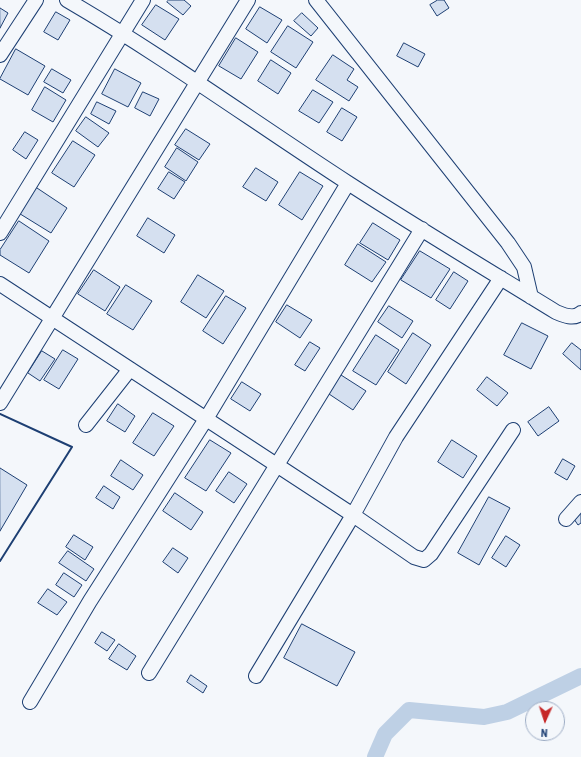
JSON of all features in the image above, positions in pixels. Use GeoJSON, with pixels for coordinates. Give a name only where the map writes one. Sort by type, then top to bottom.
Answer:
{"type":"FeatureCollection","features":[{"type":"Feature","properties":{"kind":"street"},"geometry":{"type":"LineString","coordinates":[[0,55],[36,0]]}},
{"type":"Feature","properties":{"kind":"street"},"geometry":{"type":"LineString","coordinates":[[67,0],[124,33],[348,183],[532,297],[566,317],[581,313]]}},
{"type":"Feature","properties":{"kind":"street"},"geometry":{"type":"LineString","coordinates":[[0,233],[144,0]]}},
{"type":"Feature","properties":{"kind":"street"},"geometry":{"type":"LineString","coordinates":[[0,402],[199,82],[248,0]]}},
{"type":"Feature","properties":{"kind":"street"},"geometry":{"type":"LineString","coordinates":[[316,0],[508,243],[524,267],[532,297]]}},
{"type":"Feature","properties":{"kind":"street"},"geometry":{"type":"LineString","coordinates":[[30,702],[90,601],[206,419],[348,183]]}},
{"type":"Feature","properties":{"kind":"street"},"geometry":{"type":"LineString","coordinates":[[149,673],[422,229]]}},
{"type":"Feature","properties":{"kind":"street"},"geometry":{"type":"LineString","coordinates":[[256,676],[354,515],[396,437],[501,278]]}},
{"type":"Feature","properties":{"kind":"street"},"geometry":{"type":"LineString","coordinates":[[0,284],[354,515],[414,557],[424,560],[431,554],[513,430]]}},
{"type":"Feature","properties":{"kind":"street"},"geometry":{"type":"LineString","coordinates":[[86,426],[130,369]]}},
{"type":"Feature","properties":{"kind":"street"},"geometry":{"type":"LineString","coordinates":[[566,519],[581,502]]}},
{"type":"Feature","properties":{"kind":"building"},"geometry":{"type":"Polygon","coordinates":[[[169,0],[184,0],[191,6],[183,15],[167,2],[169,0]]]}},
{"type":"Feature","properties":{"kind":"building"},"geometry":{"type":"Polygon","coordinates":[[[438,0],[444,0],[449,8],[437,16],[430,5],[438,0]]]}},
{"type":"Feature","properties":{"kind":"building"},"geometry":{"type":"Polygon","coordinates":[[[156,5],[179,19],[165,40],[142,25],[156,5]]]}},
{"type":"Feature","properties":{"kind":"building"},"geometry":{"type":"Polygon","coordinates":[[[260,7],[282,20],[267,43],[246,29],[260,7]]]}},
{"type":"Feature","properties":{"kind":"building"},"geometry":{"type":"Polygon","coordinates":[[[0,8],[8,13],[0,28],[0,8]]]}},
{"type":"Feature","properties":{"kind":"building"},"geometry":{"type":"Polygon","coordinates":[[[56,12],[70,20],[58,40],[44,32],[56,12]]]}},
{"type":"Feature","properties":{"kind":"building"},"geometry":{"type":"Polygon","coordinates":[[[302,13],[318,28],[311,36],[294,21],[302,13]]]}},
{"type":"Feature","properties":{"kind":"building"},"geometry":{"type":"Polygon","coordinates":[[[288,26],[313,42],[296,68],[271,52],[288,26]]]}},
{"type":"Feature","properties":{"kind":"building"},"geometry":{"type":"Polygon","coordinates":[[[236,38],[258,52],[241,79],[219,66],[236,38]]]}},
{"type":"Feature","properties":{"kind":"building"},"geometry":{"type":"Polygon","coordinates":[[[404,43],[425,54],[418,67],[397,56],[404,43]]]}},
{"type":"Feature","properties":{"kind":"building"},"geometry":{"type":"Polygon","coordinates":[[[16,49],[45,66],[28,95],[0,79],[16,49]]]}},
{"type":"Feature","properties":{"kind":"building"},"geometry":{"type":"Polygon","coordinates":[[[333,55],[354,69],[347,80],[358,87],[349,101],[316,80],[333,55]]]}},
{"type":"Feature","properties":{"kind":"building"},"geometry":{"type":"Polygon","coordinates":[[[271,60],[291,73],[278,94],[258,81],[271,60]]]}},
{"type":"Feature","properties":{"kind":"building"},"geometry":{"type":"Polygon","coordinates":[[[52,69],[71,80],[63,93],[44,82],[52,69]]]}},
{"type":"Feature","properties":{"kind":"building"},"geometry":{"type":"Polygon","coordinates":[[[115,69],[141,83],[128,107],[102,94],[115,69]]]}},
{"type":"Feature","properties":{"kind":"building"},"geometry":{"type":"Polygon","coordinates":[[[45,87],[66,100],[53,122],[32,110],[45,87]]]}},
{"type":"Feature","properties":{"kind":"building"},"geometry":{"type":"Polygon","coordinates":[[[313,90],[333,102],[319,123],[299,111],[313,90]]]}},
{"type":"Feature","properties":{"kind":"building"},"geometry":{"type":"Polygon","coordinates":[[[143,92],[159,99],[150,116],[135,108],[143,92]]]}},
{"type":"Feature","properties":{"kind":"building"},"geometry":{"type":"Polygon","coordinates":[[[97,102],[116,111],[109,124],[91,114],[97,102]]]}},
{"type":"Feature","properties":{"kind":"building"},"geometry":{"type":"Polygon","coordinates":[[[342,108],[357,117],[342,141],[327,132],[342,108]]]}},
{"type":"Feature","properties":{"kind":"building"},"geometry":{"type":"Polygon","coordinates":[[[86,117],[109,133],[98,147],[76,131],[86,117]]]}},
{"type":"Feature","properties":{"kind":"building"},"geometry":{"type":"Polygon","coordinates":[[[186,129],[210,144],[199,160],[175,145],[186,129]]]}},
{"type":"Feature","properties":{"kind":"building"},"geometry":{"type":"Polygon","coordinates":[[[25,132],[38,140],[26,159],[13,150],[25,132]]]}},
{"type":"Feature","properties":{"kind":"building"},"geometry":{"type":"Polygon","coordinates":[[[73,141],[95,155],[74,187],[52,173],[73,141]]]}},
{"type":"Feature","properties":{"kind":"building"},"geometry":{"type":"Polygon","coordinates":[[[177,148],[198,162],[186,181],[165,167],[177,148]]]}},
{"type":"Feature","properties":{"kind":"building"},"geometry":{"type":"Polygon","coordinates":[[[256,168],[278,182],[266,201],[243,187],[256,168]]]}},
{"type":"Feature","properties":{"kind":"building"},"geometry":{"type":"Polygon","coordinates":[[[169,172],[185,182],[174,199],[158,189],[169,172]]]}},
{"type":"Feature","properties":{"kind":"building"},"geometry":{"type":"Polygon","coordinates":[[[300,172],[323,186],[302,220],[279,205],[300,172]]]}},
{"type":"Feature","properties":{"kind":"building"},"geometry":{"type":"Polygon","coordinates":[[[34,186],[67,208],[51,233],[17,212],[34,186]]]}},
{"type":"Feature","properties":{"kind":"building"},"geometry":{"type":"Polygon","coordinates":[[[148,218],[175,235],[164,253],[137,236],[148,218]]]}},
{"type":"Feature","properties":{"kind":"building"},"geometry":{"type":"Polygon","coordinates":[[[19,221],[49,241],[29,273],[0,255],[0,250],[19,221]]]}},
{"type":"Feature","properties":{"kind":"building"},"geometry":{"type":"Polygon","coordinates":[[[373,223],[400,240],[388,260],[360,243],[373,223]]]}},
{"type":"Feature","properties":{"kind":"building"},"geometry":{"type":"Polygon","coordinates":[[[358,244],[386,262],[372,282],[345,265],[358,244]]]}},
{"type":"Feature","properties":{"kind":"building"},"geometry":{"type":"Polygon","coordinates":[[[420,251],[450,269],[431,298],[401,280],[420,251]]]}},
{"type":"Feature","properties":{"kind":"building"},"geometry":{"type":"Polygon","coordinates":[[[94,270],[120,287],[105,311],[78,294],[94,270]]]}},
{"type":"Feature","properties":{"kind":"building"},"geometry":{"type":"Polygon","coordinates":[[[454,272],[468,281],[450,309],[436,300],[454,272]]]}},
{"type":"Feature","properties":{"kind":"building"},"geometry":{"type":"Polygon","coordinates":[[[198,275],[224,291],[206,318],[181,302],[198,275]]]}},
{"type":"Feature","properties":{"kind":"building"},"geometry":{"type":"Polygon","coordinates":[[[126,285],[152,301],[133,330],[107,314],[126,285]]]}},
{"type":"Feature","properties":{"kind":"building"},"geometry":{"type":"Polygon","coordinates":[[[226,296],[246,308],[223,344],[203,331],[226,296]]]}},
{"type":"Feature","properties":{"kind":"building"},"geometry":{"type":"Polygon","coordinates":[[[287,305],[312,320],[300,338],[276,322],[287,305]]]}},
{"type":"Feature","properties":{"kind":"building"},"geometry":{"type":"Polygon","coordinates":[[[389,306],[413,321],[402,338],[378,322],[389,306]]]}},
{"type":"Feature","properties":{"kind":"building"},"geometry":{"type":"Polygon","coordinates":[[[522,323],[548,336],[531,369],[504,355],[522,323]]]}},
{"type":"Feature","properties":{"kind":"building"},"geometry":{"type":"Polygon","coordinates":[[[413,333],[431,345],[406,384],[388,372],[413,333]]]}},
{"type":"Feature","properties":{"kind":"building"},"geometry":{"type":"Polygon","coordinates":[[[376,335],[399,350],[376,385],[353,371],[376,335]]]}},
{"type":"Feature","properties":{"kind":"building"},"geometry":{"type":"Polygon","coordinates":[[[310,342],[320,348],[305,371],[295,365],[310,342]]]}},
{"type":"Feature","properties":{"kind":"building"},"geometry":{"type":"Polygon","coordinates":[[[572,343],[581,350],[581,370],[563,354],[572,343]]]}},
{"type":"Feature","properties":{"kind":"building"},"geometry":{"type":"Polygon","coordinates":[[[63,350],[78,359],[59,389],[44,380],[63,350]]]}},
{"type":"Feature","properties":{"kind":"building"},"geometry":{"type":"Polygon","coordinates":[[[42,351],[55,359],[40,381],[28,373],[42,351]]]}},
{"type":"Feature","properties":{"kind":"building"},"geometry":{"type":"Polygon","coordinates":[[[341,375],[366,391],[353,410],[329,394],[341,375]]]}},
{"type":"Feature","properties":{"kind":"building"},"geometry":{"type":"Polygon","coordinates":[[[487,377],[508,393],[497,406],[477,390],[487,377]]]}},
{"type":"Feature","properties":{"kind":"building"},"geometry":{"type":"Polygon","coordinates":[[[242,382],[261,394],[250,411],[231,399],[242,382]]]}},
{"type":"Feature","properties":{"kind":"building"},"geometry":{"type":"Polygon","coordinates":[[[118,404],[135,416],[125,432],[107,421],[118,404]]]}},
{"type":"Feature","properties":{"kind":"building"},"geometry":{"type":"Polygon","coordinates":[[[549,407],[559,421],[538,436],[528,422],[549,407]]]}},
{"type":"Feature","properties":{"kind":"building"},"geometry":{"type":"Polygon","coordinates":[[[153,413],[174,426],[154,456],[133,443],[153,413]]]}},
{"type":"Feature","properties":{"kind":"building"},"geometry":{"type":"Polygon","coordinates":[[[210,440],[231,453],[206,491],[185,478],[210,440]]]}},
{"type":"Feature","properties":{"kind":"building"},"geometry":{"type":"Polygon","coordinates":[[[452,440],[477,456],[463,478],[438,462],[452,440]]]}},
{"type":"Feature","properties":{"kind":"building"},"geometry":{"type":"Polygon","coordinates":[[[563,459],[575,466],[567,480],[555,473],[563,459]]]}},
{"type":"Feature","properties":{"kind":"building"},"geometry":{"type":"Polygon","coordinates":[[[121,460],[143,475],[133,490],[111,476],[121,460]]]}},
{"type":"Feature","properties":{"kind":"building"},"geometry":{"type":"Polygon","coordinates":[[[0,468],[27,485],[0,531],[0,468]]]}},
{"type":"Feature","properties":{"kind":"building"},"geometry":{"type":"Polygon","coordinates":[[[229,472],[247,484],[234,503],[216,491],[229,472]]]}},
{"type":"Feature","properties":{"kind":"building"},"geometry":{"type":"Polygon","coordinates":[[[104,486],[120,497],[113,509],[96,498],[104,486]]]}},
{"type":"Feature","properties":{"kind":"building"},"geometry":{"type":"Polygon","coordinates":[[[175,493],[203,512],[191,530],[163,511],[175,493]]]}},
{"type":"Feature","properties":{"kind":"building"},"geometry":{"type":"Polygon","coordinates":[[[489,497],[510,508],[479,565],[458,553],[489,497]]]}},
{"type":"Feature","properties":{"kind":"building"},"geometry":{"type":"Polygon","coordinates":[[[581,509],[581,523],[578,525],[572,516],[581,509]]]}},
{"type":"Feature","properties":{"kind":"building"},"geometry":{"type":"Polygon","coordinates":[[[74,535],[93,547],[85,560],[66,547],[74,535]]]}},
{"type":"Feature","properties":{"kind":"building"},"geometry":{"type":"Polygon","coordinates":[[[506,536],[520,545],[506,567],[492,558],[506,536]]]}},
{"type":"Feature","properties":{"kind":"building"},"geometry":{"type":"Polygon","coordinates":[[[173,548],[188,558],[178,573],[163,562],[173,548]]]}},
{"type":"Feature","properties":{"kind":"building"},"geometry":{"type":"Polygon","coordinates":[[[68,551],[94,569],[86,581],[59,563],[68,551]]]}},
{"type":"Feature","properties":{"kind":"building"},"geometry":{"type":"Polygon","coordinates":[[[64,573],[82,585],[74,597],[56,585],[64,573]]]}},
{"type":"Feature","properties":{"kind":"building"},"geometry":{"type":"Polygon","coordinates":[[[48,589],[67,602],[57,615],[38,603],[48,589]]]}},
{"type":"Feature","properties":{"kind":"building"},"geometry":{"type":"Polygon","coordinates":[[[302,624],[355,652],[337,686],[284,658],[302,624]]]}},
{"type":"Feature","properties":{"kind":"building"},"geometry":{"type":"Polygon","coordinates":[[[102,632],[115,640],[107,651],[95,643],[102,632]]]}},
{"type":"Feature","properties":{"kind":"building"},"geometry":{"type":"Polygon","coordinates":[[[119,644],[136,656],[127,670],[109,659],[119,644]]]}},
{"type":"Feature","properties":{"kind":"building"},"geometry":{"type":"Polygon","coordinates":[[[191,675],[207,686],[203,693],[187,682],[191,675]]]}},
{"type":"Feature","properties":{"kind":"waterway"},"geometry":{"type":"LineString","coordinates":[[375,757],[385,734],[409,710],[484,717],[507,712],[581,676]]}},
{"type":"Feature","properties":{"kind":"wall"},"geometry":{"type":"LineString","coordinates":[[0,414],[72,447],[0,561]]}}]}
